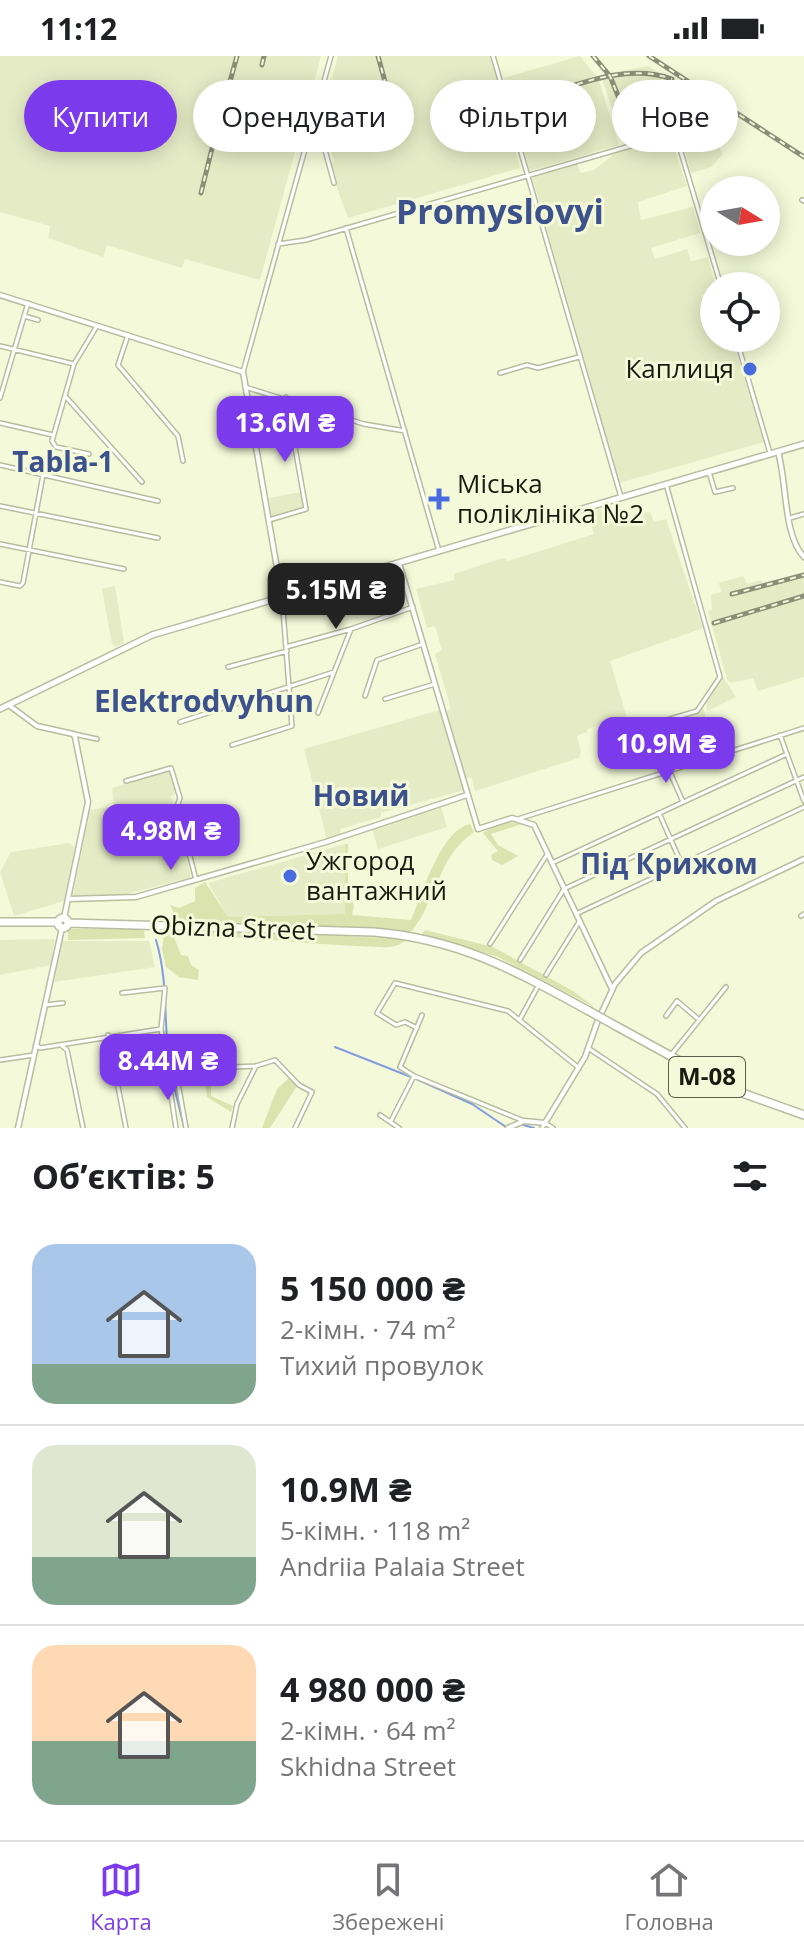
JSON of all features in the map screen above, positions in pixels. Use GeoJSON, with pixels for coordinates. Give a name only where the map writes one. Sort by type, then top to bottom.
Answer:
{"type":"FeatureCollection","features":[{"type":"Feature","properties":{"kind":"highway","name":"Obizna Street"},"geometry":{"type":"LineString","coordinates":[[0,922],[421,937],[490,958],[669,1057]]}},
{"type":"Feature","properties":{"kind":"highway","name":"М-08"},"geometry":{"type":"LineString","coordinates":[[669,1057],[731,1089],[804,1115]]}},
{"type":"Feature","properties":{"kind":"main road"},"geometry":{"type":"LineString","coordinates":[[0,709],[24,700],[142,639],[804,444]]}},
{"type":"Feature","properties":{"kind":"street"},"geometry":{"type":"LineString","coordinates":[[324,80],[331,56]]}},
{"type":"Feature","properties":{"kind":"street"},"geometry":{"type":"LineString","coordinates":[[493,56],[621,497]]}},
{"type":"Feature","properties":{"kind":"street"},"geometry":{"type":"LineString","coordinates":[[278,244],[346,228],[612,151]]}},
{"type":"Feature","properties":{"kind":"street"},"geometry":{"type":"LineString","coordinates":[[232,745],[292,726],[282,597],[243,372],[304,152]]}},
{"type":"Feature","properties":{"kind":"street"},"geometry":{"type":"LineString","coordinates":[[326,152],[334,183]]}},
{"type":"Feature","properties":{"kind":"street"},"geometry":{"type":"LineString","coordinates":[[681,152],[717,272]]}},
{"type":"Feature","properties":{"kind":"street"},"geometry":{"type":"LineString","coordinates":[[346,228],[439,551]]}},
{"type":"Feature","properties":{"kind":"street"},"geometry":{"type":"LineString","coordinates":[[0,295],[243,372]]}},
{"type":"Feature","properties":{"kind":"street"},"geometry":{"type":"LineString","coordinates":[[0,398],[2,381],[28,303]]}},
{"type":"Feature","properties":{"kind":"street"},"geometry":{"type":"LineString","coordinates":[[24,316],[38,320]]}},
{"type":"Feature","properties":{"kind":"street"},"geometry":{"type":"LineString","coordinates":[[89,454],[52,445],[74,364],[97,326]]}},
{"type":"Feature","properties":{"kind":"street"},"geometry":{"type":"LineString","coordinates":[[128,335],[118,365],[178,436],[183,461]]}},
{"type":"Feature","properties":{"kind":"street"},"geometry":{"type":"LineString","coordinates":[[0,346],[74,364]]}},
{"type":"Feature","properties":{"kind":"street"},"geometry":{"type":"LineString","coordinates":[[740,352],[770,454]]}},
{"type":"Feature","properties":{"kind":"street"},"geometry":{"type":"LineString","coordinates":[[500,373],[527,365],[538,368],[579,357]]}},
{"type":"Feature","properties":{"kind":"street"},"geometry":{"type":"LineString","coordinates":[[245,387],[286,397],[364,424],[405,431]]}},
{"type":"Feature","properties":{"kind":"street"},"geometry":{"type":"LineString","coordinates":[[66,397],[142,482]]}},
{"type":"Feature","properties":{"kind":"street"},"geometry":{"type":"LineString","coordinates":[[267,520],[306,509],[286,397]]}},
{"type":"Feature","properties":{"kind":"street"},"geometry":{"type":"LineString","coordinates":[[0,423],[53,435]]}},
{"type":"Feature","properties":{"kind":"street"},"geometry":{"type":"LineString","coordinates":[[778,452],[786,481],[790,518],[804,557]]}},
{"type":"Feature","properties":{"kind":"street"},"geometry":{"type":"LineString","coordinates":[[0,465],[158,501]]}},
{"type":"Feature","properties":{"kind":"street"},"geometry":{"type":"LineString","coordinates":[[709,472],[715,492],[733,488]]}},
{"type":"Feature","properties":{"kind":"street"},"geometry":{"type":"LineString","coordinates":[[0,582],[20,586],[43,475]]}},
{"type":"Feature","properties":{"kind":"street"},"geometry":{"type":"LineString","coordinates":[[637,735],[660,722],[697,711],[720,677],[666,484]]}},
{"type":"Feature","properties":{"kind":"street"},"geometry":{"type":"LineString","coordinates":[[0,506],[158,538]]}},
{"type":"Feature","properties":{"kind":"street"},"geometry":{"type":"LineString","coordinates":[[790,518],[804,514]]}},
{"type":"Feature","properties":{"kind":"street"},"geometry":{"type":"LineString","coordinates":[[0,544],[124,569]]}},
{"type":"Feature","properties":{"kind":"street"},"geometry":{"type":"LineString","coordinates":[[399,562],[478,829],[804,728]]}},
{"type":"Feature","properties":{"kind":"street"},"geometry":{"type":"LineString","coordinates":[[228,667],[413,607]]}},
{"type":"Feature","properties":{"kind":"street"},"geometry":{"type":"LineString","coordinates":[[318,713],[351,629]]}},
{"type":"Feature","properties":{"kind":"street"},"geometry":{"type":"LineString","coordinates":[[365,696],[377,660],[423,644]]}},
{"type":"Feature","properties":{"kind":"street"},"geometry":{"type":"LineString","coordinates":[[180,722],[334,672]]}},
{"type":"Feature","properties":{"kind":"street"},"geometry":{"type":"LineString","coordinates":[[385,699],[435,684]]}},
{"type":"Feature","properties":{"kind":"street"},"geometry":{"type":"LineString","coordinates":[[12,705],[37,726],[97,739]]}},
{"type":"Feature","properties":{"kind":"street"},"geometry":{"type":"LineString","coordinates":[[18,1128],[88,795],[73,734]]}},
{"type":"Feature","properties":{"kind":"street"},"geometry":{"type":"LineString","coordinates":[[780,735],[804,801]]}},
{"type":"Feature","properties":{"kind":"street"},"geometry":{"type":"LineString","coordinates":[[552,863],[787,754]]}},
{"type":"Feature","properties":{"kind":"street"},"geometry":{"type":"LineString","coordinates":[[126,781],[171,768],[180,798],[177,806],[196,880]]}},
{"type":"Feature","properties":{"kind":"street"},"geometry":{"type":"LineString","coordinates":[[669,770],[683,802]]}},
{"type":"Feature","properties":{"kind":"street"},"geometry":{"type":"LineString","coordinates":[[520,960],[564,889],[804,777]]}},
{"type":"Feature","properties":{"kind":"street","name":"Obizna Street"},"geometry":{"type":"LineString","coordinates":[[68,899],[118,900],[196,880],[467,795]]}},
{"type":"Feature","properties":{"kind":"street"},"geometry":{"type":"LineString","coordinates":[[576,915],[804,807]]}},
{"type":"Feature","properties":{"kind":"street"},"geometry":{"type":"LineString","coordinates":[[659,813],[682,865]]}},
{"type":"Feature","properties":{"kind":"street"},"geometry":{"type":"LineString","coordinates":[[518,819],[534,825],[612,989]]}},
{"type":"Feature","properties":{"kind":"street"},"geometry":{"type":"LineString","coordinates":[[490,944],[548,853]]}},
{"type":"Feature","properties":{"kind":"street"},"geometry":{"type":"LineString","coordinates":[[543,1125],[579,1068],[612,989],[638,955],[702,909],[804,859]]}},
{"type":"Feature","properties":{"kind":"street"},"geometry":{"type":"LineString","coordinates":[[546,975],[579,922]]}},
{"type":"Feature","properties":{"kind":"street"},"geometry":{"type":"LineString","coordinates":[[417,1028],[405,1022],[396,1025],[377,1013],[395,983],[506,1010],[579,1068]]}},
{"type":"Feature","properties":{"kind":"street"},"geometry":{"type":"LineString","coordinates":[[669,1057],[697,1018],[726,987]]}},
{"type":"Feature","properties":{"kind":"street"},"geometry":{"type":"LineString","coordinates":[[122,993],[165,988],[161,1029],[176,1128]]}},
{"type":"Feature","properties":{"kind":"street"},"geometry":{"type":"LineString","coordinates":[[520,1019],[537,988]]}},
{"type":"Feature","properties":{"kind":"street"},"geometry":{"type":"LineString","coordinates":[[666,1016],[677,1001],[697,1018]]}},
{"type":"Feature","properties":{"kind":"street"},"geometry":{"type":"LineString","coordinates":[[45,1005],[63,1003]]}},
{"type":"Feature","properties":{"kind":"street"},"geometry":{"type":"LineString","coordinates":[[422,1015],[400,1067],[414,1076],[524,1121],[553,1128]]}},
{"type":"Feature","properties":{"kind":"street"},"geometry":{"type":"LineString","coordinates":[[36,1045],[40,1048],[161,1029]]}},
{"type":"Feature","properties":{"kind":"street"},"geometry":{"type":"LineString","coordinates":[[108,1035],[126,1128]]}},
{"type":"Feature","properties":{"kind":"street"},"geometry":{"type":"LineString","coordinates":[[61,1045],[67,1050],[83,1128]]}},
{"type":"Feature","properties":{"kind":"street"},"geometry":{"type":"LineString","coordinates":[[588,1048],[657,1094],[685,1128]]}},
{"type":"Feature","properties":{"kind":"street"},"geometry":{"type":"LineString","coordinates":[[0,1060],[34,1055]]}},
{"type":"Feature","properties":{"kind":"street"},"geometry":{"type":"LineString","coordinates":[[167,1070],[176,1072],[256,1066],[275,1060],[299,1085],[311,1091],[295,1128]]}},
{"type":"Feature","properties":{"kind":"street"},"geometry":{"type":"LineString","coordinates":[[232,1128],[240,1096],[256,1066]]}},
{"type":"Feature","properties":{"kind":"street"},"geometry":{"type":"LineString","coordinates":[[176,1072],[186,1128]]}},
{"type":"Feature","properties":{"kind":"street"},"geometry":{"type":"LineString","coordinates":[[391,1121],[414,1076]]}},
{"type":"Feature","properties":{"kind":"street"},"geometry":{"type":"LineString","coordinates":[[380,1115],[399,1128]]}},
{"type":"Feature","properties":{"kind":"street"},"geometry":{"type":"LineString","coordinates":[[508,1128],[524,1121]]}},
{"type":"Feature","properties":{"kind":"shaded area"},"geometry":{"type":"Polygon","coordinates":[[[0,56],[321,56],[314,80],[193,80],[193,152],[295,152],[260,280],[185,259],[182,268],[107,245],[103,257],[48,238],[50,226],[0,212],[0,56]]]}},
{"type":"Feature","properties":{"kind":"shaded area"},"geometry":{"type":"Polygon","coordinates":[[[338,56],[491,56],[497,80],[430,80],[430,152],[516,152],[520,168],[348,218],[330,167],[334,161],[331,152],[414,152],[414,80],[331,80],[338,56]]]}},
{"type":"Feature","properties":{"kind":"shaded area"},"geometry":{"type":"Polygon","coordinates":[[[580,56],[598,78],[612,123],[612,147],[596,152],[596,80],[504,78],[580,56]]]}},
{"type":"Feature","properties":{"kind":"shaded area"},"geometry":{"type":"Polygon","coordinates":[[[648,66],[659,73],[662,80],[612,80],[612,109],[602,78],[610,73],[648,66]]]}},
{"type":"Feature","properties":{"kind":"shaded area"},"geometry":{"type":"Polygon","coordinates":[[[525,152],[595,152],[530,171],[525,152]]]}},
{"type":"Feature","properties":{"kind":"shaded area"},"geometry":{"type":"Polygon","coordinates":[[[675,152],[687,186],[638,202],[641,220],[693,207],[700,233],[651,248],[655,259],[687,249],[691,261],[708,257],[712,272],[700,272],[700,352],[736,352],[764,442],[619,483],[532,177],[577,164],[581,173],[594,170],[614,154],[675,152]]]}},
{"type":"Feature","properties":{"kind":"shaded area"},"geometry":{"type":"Polygon","coordinates":[[[685,152],[722,152],[711,167],[691,173],[685,152]]]}},
{"type":"Feature","properties":{"kind":"shaded area"},"geometry":{"type":"Polygon","coordinates":[[[300,492],[303,507],[272,517],[269,498],[300,492]]]}},
{"type":"Feature","properties":{"kind":"shaded area"},"geometry":{"type":"Polygon","coordinates":[[[600,509],[607,521],[650,512],[654,522],[666,519],[703,628],[610,661],[633,738],[621,747],[615,749],[608,723],[587,729],[587,732],[577,736],[581,752],[579,758],[475,791],[471,777],[465,779],[446,711],[451,709],[435,654],[442,650],[435,626],[427,628],[416,589],[454,580],[454,574],[503,558],[508,561],[594,534],[588,513],[600,509]]]}},
{"type":"Feature","properties":{"kind":"shaded area"},"geometry":{"type":"Polygon","coordinates":[[[804,573],[804,677],[758,691],[753,678],[731,683],[727,679],[708,611],[712,610],[711,595],[721,592],[719,583],[743,576],[747,584],[804,573]]]}},
{"type":"Feature","properties":{"kind":"shaded area"},"geometry":{"type":"Polygon","coordinates":[[[115,586],[124,643],[116,647],[112,644],[102,589],[115,586]]]}},
{"type":"Feature","properties":{"kind":"shaded area"},"geometry":{"type":"Polygon","coordinates":[[[723,677],[736,697],[707,711],[706,702],[723,677]]]}},
{"type":"Feature","properties":{"kind":"shaded area"},"geometry":{"type":"Polygon","coordinates":[[[703,707],[711,738],[649,759],[641,737],[650,729],[698,714],[703,707]]]}},
{"type":"Feature","properties":{"kind":"shaded area"},"geometry":{"type":"Polygon","coordinates":[[[440,710],[464,790],[381,813],[381,817],[340,829],[341,836],[327,840],[304,749],[440,710]]]}},
{"type":"Feature","properties":{"kind":"shaded area"},"geometry":{"type":"Polygon","coordinates":[[[169,770],[178,793],[171,796],[191,877],[112,898],[73,895],[90,810],[114,806],[112,788],[169,770]]]}},
{"type":"Feature","properties":{"kind":"shaded area"},"geometry":{"type":"Polygon","coordinates":[[[441,807],[447,827],[378,849],[372,828],[441,807]]]}},
{"type":"Feature","properties":{"kind":"shaded area"},"geometry":{"type":"Polygon","coordinates":[[[510,822],[522,824],[491,834],[498,845],[518,856],[502,865],[492,860],[491,855],[498,851],[483,833],[510,822]]]}},
{"type":"Feature","properties":{"kind":"shaded area"},"geometry":{"type":"Polygon","coordinates":[[[470,824],[474,832],[452,854],[427,907],[411,932],[171,922],[175,915],[170,905],[179,908],[195,901],[195,888],[205,882],[228,917],[345,914],[345,844],[348,844],[348,888],[354,906],[352,915],[411,920],[441,850],[460,829],[470,824]]]}},
{"type":"Feature","properties":{"kind":"shaded area"},"geometry":{"type":"Polygon","coordinates":[[[69,843],[75,847],[64,901],[14,916],[0,872],[11,852],[69,843]]]}},
{"type":"Feature","properties":{"kind":"shaded area","name":"Ужгород вантажний"},"geometry":{"type":"Polygon","coordinates":[[[345,844],[346,914],[228,917],[208,883],[345,844]]]}},
{"type":"Feature","properties":{"kind":"shaded area"},"geometry":{"type":"Polygon","coordinates":[[[68,929],[139,929],[144,931],[145,938],[68,940],[68,929]]]}},
{"type":"Feature","properties":{"kind":"shaded area"},"geometry":{"type":"Polygon","coordinates":[[[425,930],[493,947],[573,991],[596,1008],[498,957],[422,934],[425,930]]]}},
{"type":"Feature","properties":{"kind":"shaded area"},"geometry":{"type":"Polygon","coordinates":[[[238,931],[407,939],[397,945],[382,947],[169,932],[238,931]]]}},
{"type":"Feature","properties":{"kind":"shaded area"},"geometry":{"type":"Polygon","coordinates":[[[169,933],[174,937],[181,955],[188,956],[191,965],[199,970],[198,980],[179,977],[166,967],[162,949],[164,936],[169,933]]]}},
{"type":"Feature","properties":{"kind":"shaded area"},"geometry":{"type":"Polygon","coordinates":[[[55,939],[51,965],[0,975],[0,940],[55,939]]]}},
{"type":"Feature","properties":{"kind":"shaded area"},"geometry":{"type":"Polygon","coordinates":[[[61,941],[149,941],[155,967],[54,982],[61,941]]]}},
{"type":"Feature","properties":{"kind":"shaded area"},"geometry":{"type":"Polygon","coordinates":[[[229,1069],[211,1087],[211,1096],[233,1106],[231,1112],[207,1097],[204,1071],[229,1069]]]}},
{"type":"Feature","properties":{"kind":"shaded area"},"geometry":{"type":"Polygon","coordinates":[[[290,1077],[297,1086],[270,1128],[262,1128],[277,1089],[290,1077]]]}},
{"type":"Feature","properties":{"kind":"waterway"},"geometry":{"type":"LineString","coordinates":[[156,940],[163,972],[170,1069]]}},
{"type":"Feature","properties":{"kind":"waterway"},"geometry":{"type":"LineString","coordinates":[[335,1047],[411,1077]]}},
{"type":"Feature","properties":{"kind":"waterway"},"geometry":{"type":"LineString","coordinates":[[171,1074],[184,1127]]}},
{"type":"Feature","properties":{"kind":"waterway"},"geometry":{"type":"LineString","coordinates":[[414,1078],[472,1104],[506,1127]]}},
{"type":"Feature","properties":{"kind":"waterway"},"geometry":{"type":"LineString","coordinates":[[520,1124],[534,1128]]}},
{"type":"Feature","properties":{"kind":"railway"},"geometry":{"type":"LineString","coordinates":[[230,80],[237,56]]}},
{"type":"Feature","properties":{"kind":"railway"},"geometry":{"type":"LineString","coordinates":[[262,65],[264,56]]}},
{"type":"Feature","properties":{"kind":"railway"},"geometry":{"type":"LineString","coordinates":[[378,56],[385,80]]}},
{"type":"Feature","properties":{"kind":"railway"},"geometry":{"type":"LineString","coordinates":[[593,56],[612,81]]}},
{"type":"Feature","properties":{"kind":"railway"},"geometry":{"type":"LineString","coordinates":[[649,56],[804,157]]}},
{"type":"Feature","properties":{"kind":"railway"},"geometry":{"type":"LineString","coordinates":[[593,80],[634,73],[672,79]]}},
{"type":"Feature","properties":{"kind":"railway"},"geometry":{"type":"LineString","coordinates":[[201,193],[211,152]]}},
{"type":"Feature","properties":{"kind":"railway"},"geometry":{"type":"LineString","coordinates":[[732,594],[804,575]]}},
{"type":"Feature","properties":{"kind":"railway"},"geometry":{"type":"LineString","coordinates":[[714,623],[804,596]]}},
{"type":"Feature","properties":{"kind":"place","name":"Каплиця"},"geometry":{"type":"Point","coordinates":[750,369]}},
{"type":"Feature","properties":{"kind":"place","name":"Міська поліклініка №2"},"geometry":{"type":"Point","coordinates":[439,499]}},
{"type":"Feature","properties":{"kind":"place","name":"Ужгород вантажний"},"geometry":{"type":"Point","coordinates":[290,876]}},
{"type":"Feature","properties":{"kind":"district","name":"Promyslovyi"},"geometry":{"type":"Point","coordinates":[500,212]}},
{"type":"Feature","properties":{"kind":"district","name":"Tabla-1"},"geometry":{"type":"Point","coordinates":[63,462]}},
{"type":"Feature","properties":{"kind":"district","name":"Elektrodvyhun"},"geometry":{"type":"Point","coordinates":[204,702]}},
{"type":"Feature","properties":{"kind":"district","name":"Новий"},"geometry":{"type":"Point","coordinates":[361,796]}},
{"type":"Feature","properties":{"kind":"district","name":"Під Крижом"},"geometry":{"type":"Point","coordinates":[669,864]}}]}
